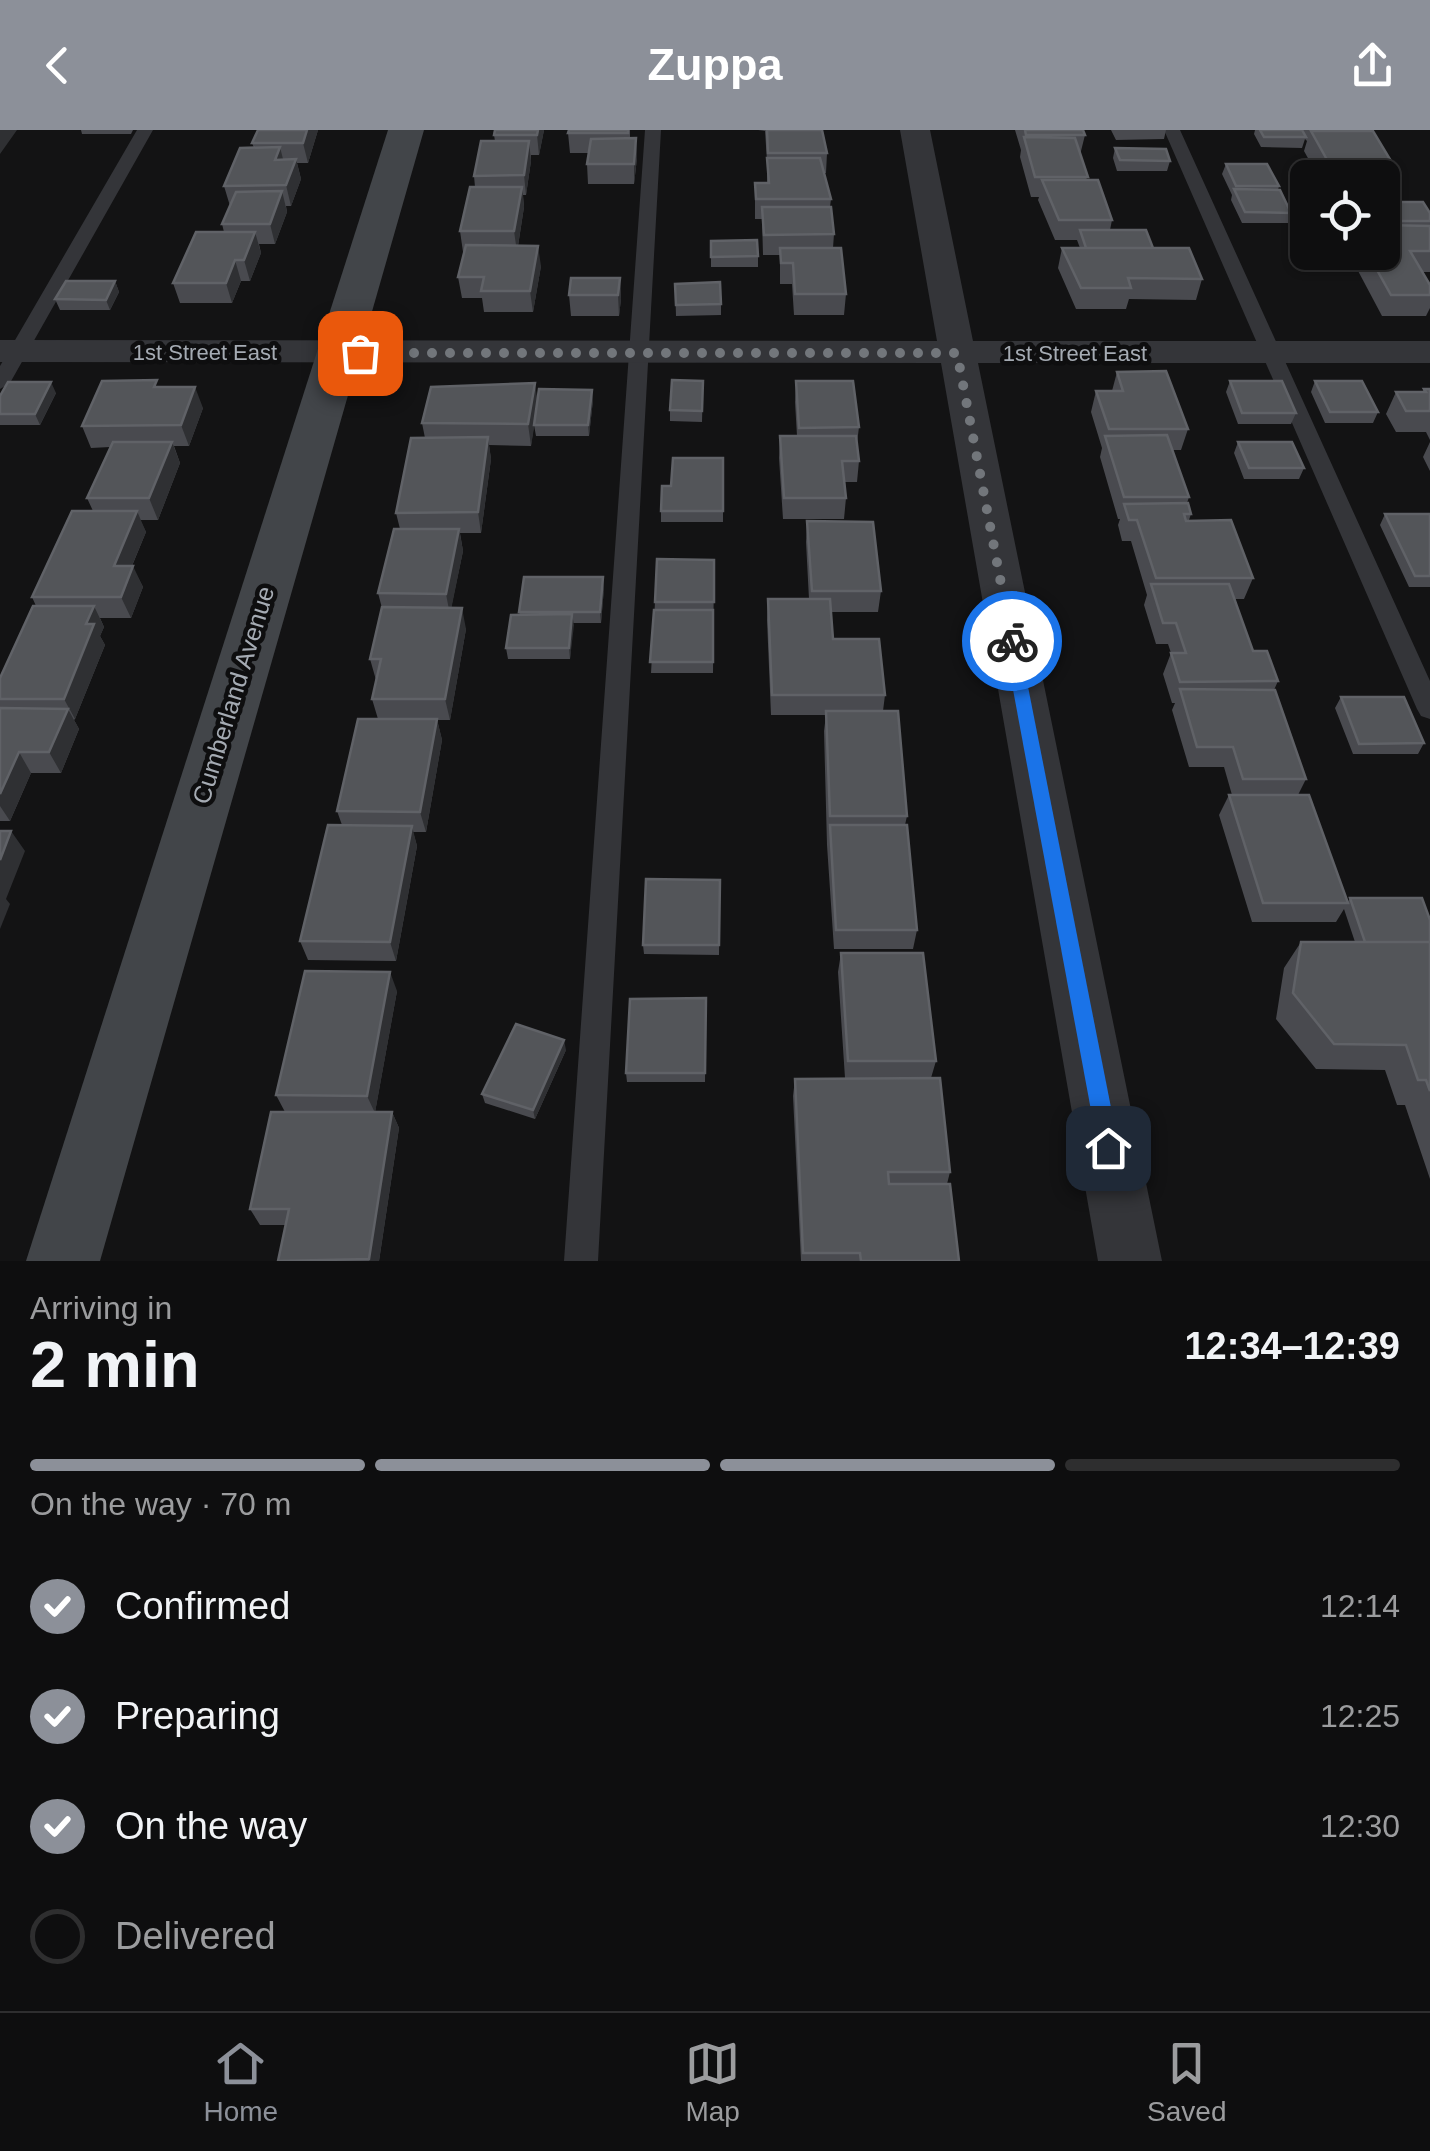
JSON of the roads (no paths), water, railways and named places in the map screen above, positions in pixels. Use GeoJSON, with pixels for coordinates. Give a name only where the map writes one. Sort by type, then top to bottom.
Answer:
{"type":"FeatureCollection","features":[{"type":"Feature","properties":{"kind":"main road","name":"Cumberland Avenue"},"geometry":{"type":"LineString","coordinates":[[62,1261],[406,130]]}},
{"type":"Feature","properties":{"kind":"street"},"geometry":{"type":"LineString","coordinates":[[914,130],[1130,1261]]}},
{"type":"Feature","properties":{"kind":"street","name":"1st Street East"},"geometry":{"type":"LineString","coordinates":[[6,362],[336,353],[1430,352]]}},
{"type":"Feature","properties":{"kind":"lane"},"geometry":{"type":"LineString","coordinates":[[6,362],[145,130]]}},
{"type":"Feature","properties":{"kind":"lane"},"geometry":{"type":"LineString","coordinates":[[581,1261],[653,130]]}},
{"type":"Feature","properties":{"kind":"lane"},"geometry":{"type":"LineString","coordinates":[[1172,130],[1430,710]]}}]}
